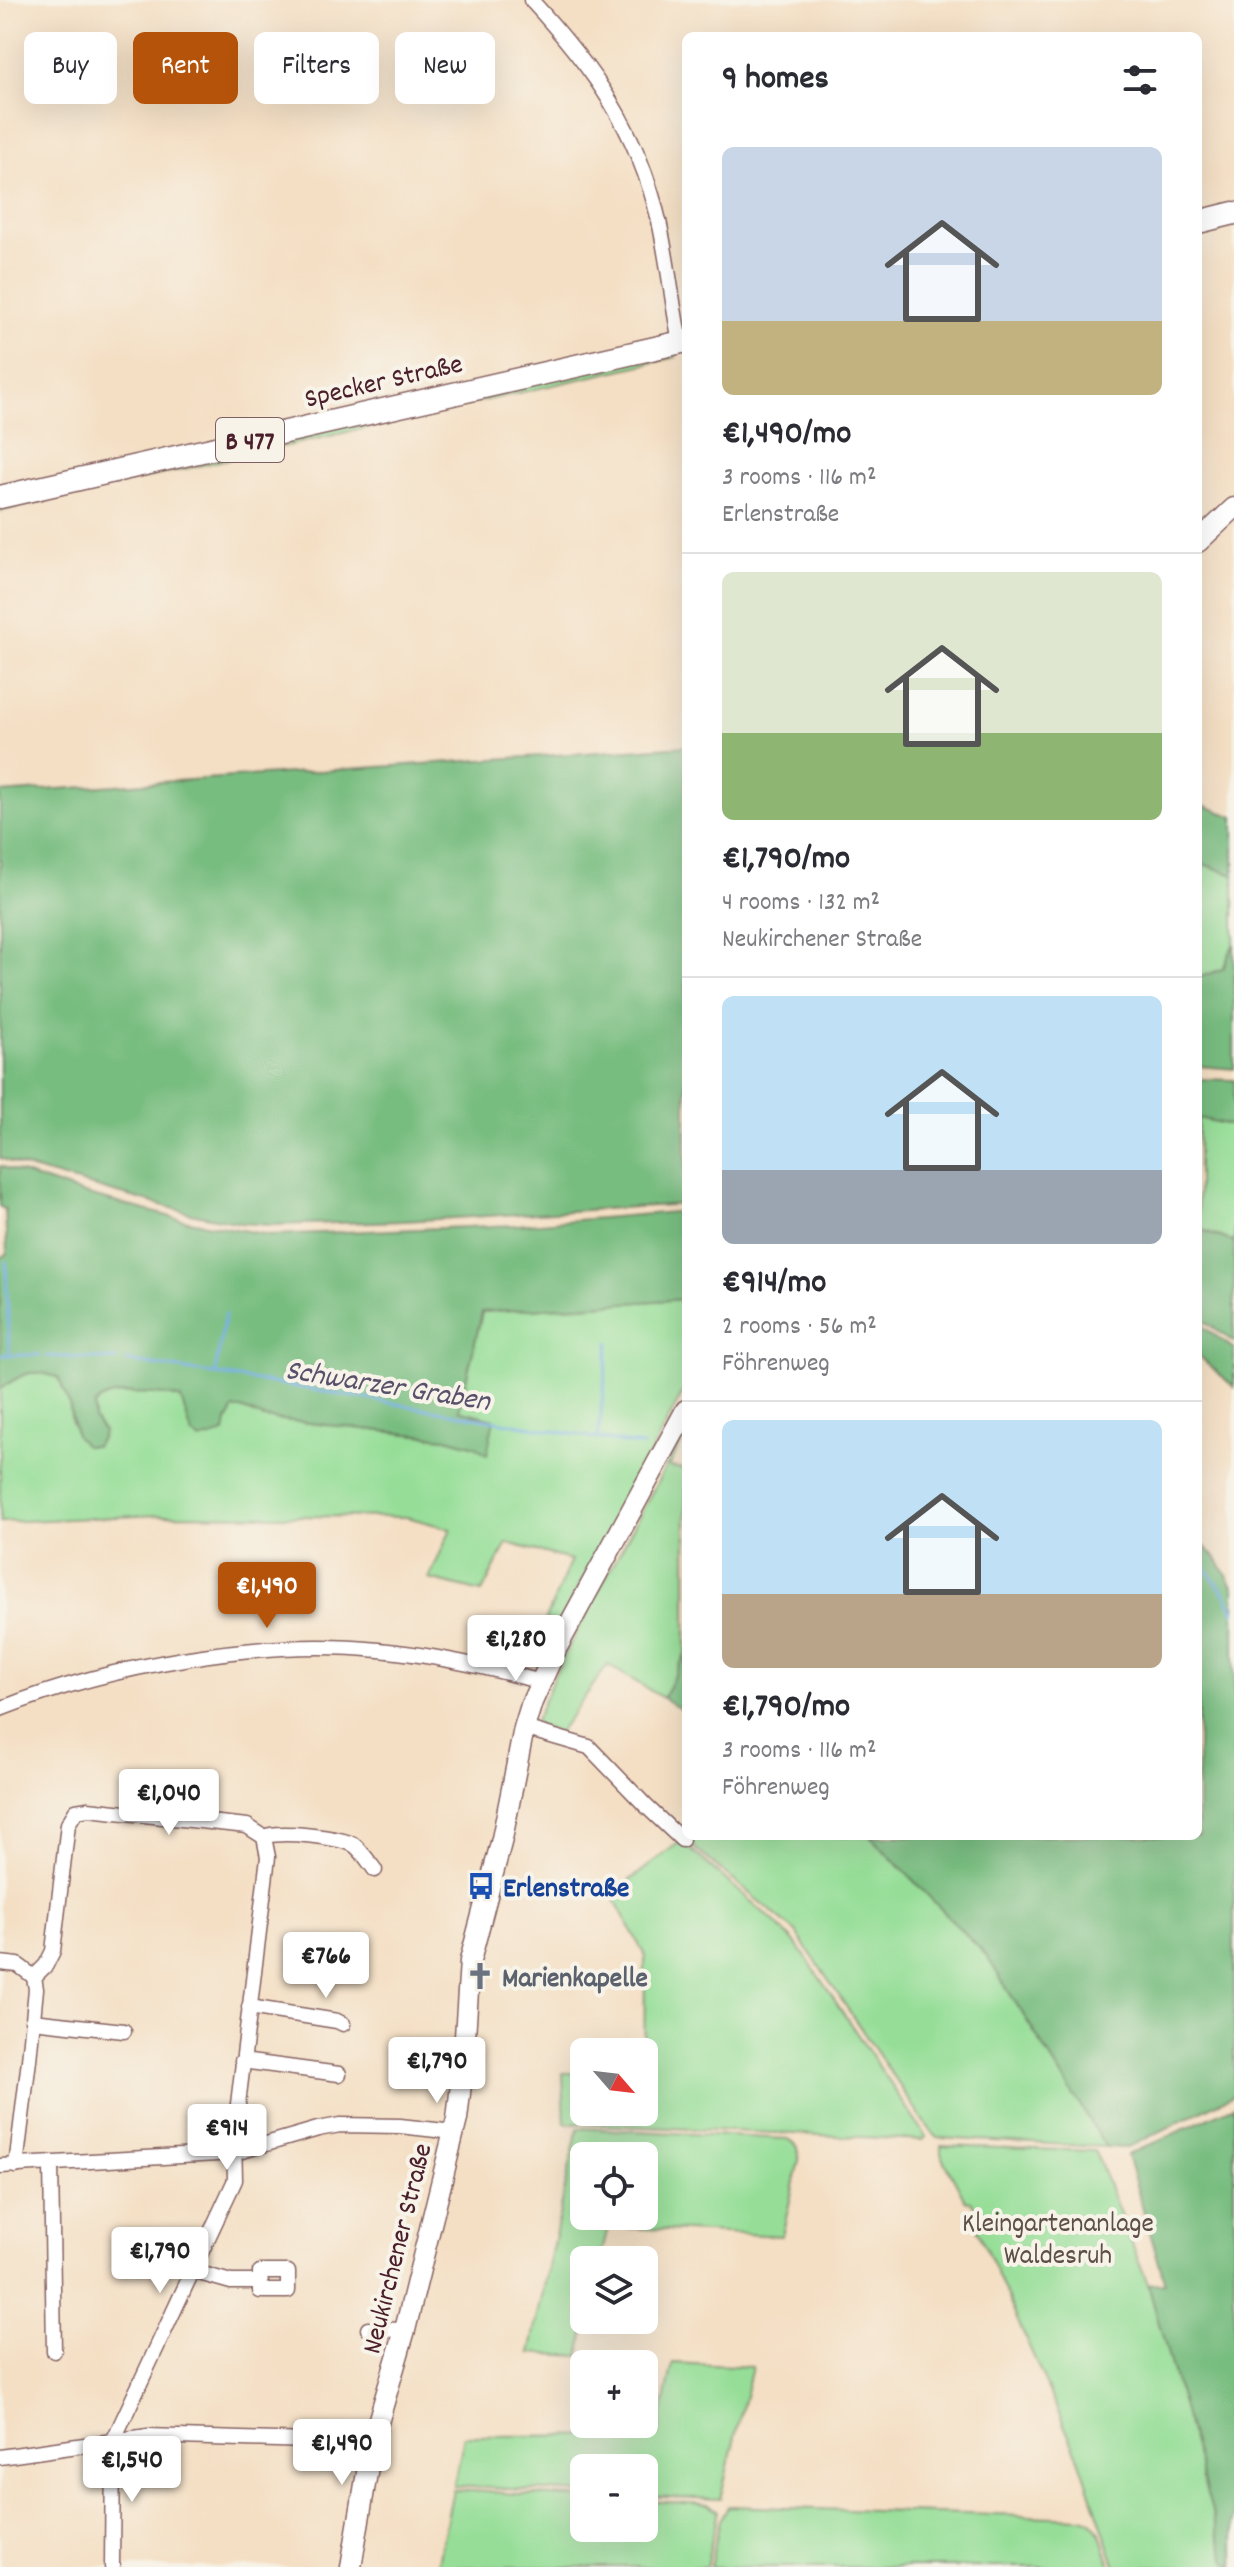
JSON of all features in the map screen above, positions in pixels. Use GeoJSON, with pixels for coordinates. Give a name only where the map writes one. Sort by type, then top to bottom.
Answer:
{"type":"FeatureCollection","features":[{"type":"Feature","properties":{"kind":"main road"},"geometry":{"type":"LineString","coordinates":[[1202,221],[1234,213]]}},
{"type":"Feature","properties":{"kind":"main road","name":"Specker Straße"},"geometry":{"type":"LineString","coordinates":[[0,497],[682,342]]}},
{"type":"Feature","properties":{"kind":"street"},"geometry":{"type":"LineString","coordinates":[[531,0],[592,71],[612,102],[636,151],[659,220],[682,337]]}},
{"type":"Feature","properties":{"kind":"street"},"geometry":{"type":"LineString","coordinates":[[1202,538],[1234,508]]}},
{"type":"Feature","properties":{"kind":"street","name":"Neukirchener Straße"},"geometry":{"type":"LineString","coordinates":[[351,2567],[372,2443],[405,2330],[454,2132],[461,2096],[470,1961],[502,1839],[524,1728],[541,1682],[682,1418]]}},
{"type":"Feature","properties":{"kind":"street"},"geometry":{"type":"LineString","coordinates":[[0,1709],[52,1691],[165,1663],[281,1648],[352,1648],[406,1653],[541,1682]]}},
{"type":"Feature","properties":{"kind":"street"},"geometry":{"type":"LineString","coordinates":[[524,1728],[589,1747],[682,1840]]}},
{"type":"Feature","properties":{"kind":"street"},"geometry":{"type":"LineString","coordinates":[[34,1977],[46,1965],[53,1951],[68,1824],[76,1811],[88,1809],[247,1826],[266,1840]]}},
{"type":"Feature","properties":{"kind":"street"},"geometry":{"type":"LineString","coordinates":[[112,2567],[113,2441],[234,2185],[234,2137],[267,1865],[266,1840],[270,1833],[286,1833],[347,1842],[360,1851],[375,1870]]}},
{"type":"Feature","properties":{"kind":"street"},"geometry":{"type":"LineString","coordinates":[[0,1963],[18,1965],[34,1977],[36,1989],[16,2166]]}},
{"type":"Feature","properties":{"kind":"street"},"geometry":{"type":"LineString","coordinates":[[249,2007],[343,2024]]}},
{"type":"Feature","properties":{"kind":"street"},"geometry":{"type":"LineString","coordinates":[[32,2021],[124,2031]]}},
{"type":"Feature","properties":{"kind":"street"},"geometry":{"type":"LineString","coordinates":[[242,2061],[339,2074]]}},
{"type":"Feature","properties":{"kind":"street"},"geometry":{"type":"LineString","coordinates":[[0,2166],[235,2153],[340,2125],[400,2126],[454,2132]]}},
{"type":"Feature","properties":{"kind":"street"},"geometry":{"type":"LineString","coordinates":[[51,2164],[54,2351]]}},
{"type":"Feature","properties":{"kind":"street"},"geometry":{"type":"LineString","coordinates":[[192,2271],[231,2282],[261,2282]]}},
{"type":"Feature","properties":{"kind":"street"},"geometry":{"type":"LineString","coordinates":[[368,2329],[405,2330]]}},
{"type":"Feature","properties":{"kind":"street"},"geometry":{"type":"LineString","coordinates":[[0,2457],[148,2436],[372,2443]]}},
{"type":"Feature","properties":{"kind":"green space"},"geometry":{"type":"Polygon","coordinates":[[[671,350],[676,357],[0,511],[0,503],[671,350]]]}},
{"type":"Feature","properties":{"kind":"green space"},"geometry":{"type":"Polygon","coordinates":[[[682,746],[682,1204],[404,1221],[240,1223],[190,1213],[0,1158],[0,793],[682,746]]]}},
{"type":"Feature","properties":{"kind":"green space"},"geometry":{"type":"Polygon","coordinates":[[[1202,805],[1234,817],[1234,875],[1202,863],[1202,805]]]}},
{"type":"Feature","properties":{"kind":"green space"},"geometry":{"type":"Polygon","coordinates":[[[1202,863],[1234,875],[1234,943],[1223,969],[1202,977],[1202,863]]]}},
{"type":"Feature","properties":{"kind":"green space"},"geometry":{"type":"Polygon","coordinates":[[[1234,943],[1234,1069],[1202,1066],[1202,977],[1223,969],[1234,943]]]}},
{"type":"Feature","properties":{"kind":"green space"},"geometry":{"type":"Polygon","coordinates":[[[1202,1079],[1234,1080],[1234,1126],[1202,1119],[1202,1079]]]}},
{"type":"Feature","properties":{"kind":"green space"},"geometry":{"type":"Polygon","coordinates":[[[1202,1119],[1234,1126],[1234,1242],[1202,1230],[1202,1119]]]}},
{"type":"Feature","properties":{"kind":"green space"},"geometry":{"type":"Polygon","coordinates":[[[0,1166],[84,1194],[183,1220],[270,1235],[516,1225],[682,1211],[682,1299],[482,1312],[459,1410],[494,1419],[487,1455],[476,1446],[446,1438],[264,1418],[241,1409],[234,1409],[225,1433],[200,1440],[192,1434],[181,1399],[142,1393],[120,1394],[99,1401],[94,1406],[94,1419],[103,1431],[101,1439],[95,1446],[85,1446],[76,1436],[69,1403],[58,1377],[27,1374],[0,1389],[0,1259],[7,1253],[5,1209],[0,1207],[0,1166]]]}},
{"type":"Feature","properties":{"kind":"green space"},"geometry":{"type":"Polygon","coordinates":[[[1202,1230],[1234,1242],[1234,1342],[1202,1320],[1202,1230]]]}},
{"type":"Feature","properties":{"kind":"green space"},"geometry":{"type":"Polygon","coordinates":[[[682,1299],[682,1394],[539,1661],[531,1655],[571,1560],[507,1543],[482,1592],[429,1579],[451,1529],[407,1517],[162,1515],[0,1522],[0,1389],[15,1379],[33,1373],[58,1377],[69,1403],[72,1424],[95,1446],[103,1431],[94,1419],[94,1406],[101,1399],[131,1393],[182,1399],[186,1411],[227,1421],[234,1409],[241,1409],[264,1418],[446,1438],[476,1446],[459,1411],[482,1312],[682,1299]]]}},
{"type":"Feature","properties":{"kind":"green space"},"geometry":{"type":"Polygon","coordinates":[[[1202,1326],[1234,1349],[1234,1387],[1202,1359],[1202,1326]]]}},
{"type":"Feature","properties":{"kind":"green space"},"geometry":{"type":"Polygon","coordinates":[[[682,1436],[682,1443],[669,1467],[682,1469],[682,1661],[663,1698],[608,1665],[558,1733],[539,1726],[535,1721],[560,1663],[682,1436]]]}},
{"type":"Feature","properties":{"kind":"green space"},"geometry":{"type":"Polygon","coordinates":[[[1202,1544],[1218,1560],[1234,1588],[1234,2095],[1127,2148],[1106,2147],[986,1955],[874,1840],[1202,1840],[1202,1544]]]}},
{"type":"Feature","properties":{"kind":"green space"},"geometry":{"type":"Polygon","coordinates":[[[682,1661],[682,1710],[663,1698],[682,1661]]]}},
{"type":"Feature","properties":{"kind":"green space"},"geometry":{"type":"Polygon","coordinates":[[[685,1840],[874,1840],[986,1955],[1106,2147],[938,2138],[928,2128],[796,1932],[685,1840]]]}},
{"type":"Feature","properties":{"kind":"green space"},"geometry":{"type":"Polygon","coordinates":[[[681,1841],[776,1923],[799,1947],[926,2137],[923,2140],[628,2126],[658,2126],[658,2038],[644,2038],[645,1956],[612,1894],[681,1841]]]}},
{"type":"Feature","properties":{"kind":"green space"},"geometry":{"type":"Polygon","coordinates":[[[563,2073],[570,2073],[570,2123],[565,2123],[563,2073]]]}},
{"type":"Feature","properties":{"kind":"green space"},"geometry":{"type":"Polygon","coordinates":[[[1234,2106],[1234,2566],[1226,2561],[1148,2284],[1165,2283],[1127,2155],[1234,2106]]]}},
{"type":"Feature","properties":{"kind":"green space"},"geometry":{"type":"Polygon","coordinates":[[[578,2128],[788,2139],[796,2145],[799,2160],[782,2236],[658,2230],[658,2142],[575,2142],[578,2128]]]}},
{"type":"Feature","properties":{"kind":"green space","name":"Kleingartenanlage Waldesruh"},"geometry":{"type":"Polygon","coordinates":[[[941,2146],[1095,2151],[1148,2284],[1226,2561],[1234,2567],[1116,2567],[1080,2461],[970,2213],[975,2208],[972,2202],[965,2200],[941,2154],[941,2146]]]}},
{"type":"Feature","properties":{"kind":"green space"},"geometry":{"type":"Polygon","coordinates":[[[570,2166],[570,2230],[607,2230],[603,2246],[570,2246],[570,2334],[584,2334],[580,2350],[570,2350],[570,2355],[530,2353],[570,2166]]]}},
{"type":"Feature","properties":{"kind":"green space"},"geometry":{"type":"Polygon","coordinates":[[[673,2363],[752,2367],[720,2499],[658,2497],[658,2454],[570,2454],[570,2492],[454,2486],[464,2436],[658,2438],[673,2363]]]}},
{"type":"Feature","properties":{"kind":"green space"},"geometry":{"type":"Polygon","coordinates":[[[453,2490],[570,2497],[570,2542],[658,2542],[658,2502],[709,2504],[718,2511],[706,2567],[437,2567],[453,2490]]]}},
{"type":"Feature","properties":{"kind":"green space"},"geometry":{"type":"Polygon","coordinates":[[[728,2506],[1082,2518],[1098,2531],[1111,2567],[710,2567],[720,2520],[728,2506]]]}},
{"type":"Feature","properties":{"kind":"waterway"},"geometry":{"type":"LineString","coordinates":[[6,1262],[9,1354]]}},
{"type":"Feature","properties":{"kind":"waterway"},"geometry":{"type":"LineString","coordinates":[[215,1374],[225,1314]]}},
{"type":"Feature","properties":{"kind":"waterway"},"geometry":{"type":"LineString","coordinates":[[598,1439],[609,1343]]}},
{"type":"Feature","properties":{"kind":"waterway","name":"Schwarzer Graben"},"geometry":{"type":"LineString","coordinates":[[0,1355],[40,1355]]}},
{"type":"Feature","properties":{"kind":"waterway","name":"Schwarzer Graben"},"geometry":{"type":"LineString","coordinates":[[47,1356],[118,1360]]}},
{"type":"Feature","properties":{"kind":"waterway","name":"Schwarzer Graben"},"geometry":{"type":"LineString","coordinates":[[127,1361],[643,1446]]}},
{"type":"Feature","properties":{"kind":"waterway","name":"Schwarzer Graben"},"geometry":{"type":"LineString","coordinates":[[1202,1564],[1226,1595],[1234,1612]]}},
{"type":"Feature","properties":{"kind":"place","name":"Erlenstraße"},"geometry":{"type":"Point","coordinates":[481,1886]}},
{"type":"Feature","properties":{"kind":"place","name":"Marienkapelle"},"geometry":{"type":"Point","coordinates":[480,1976]}}]}
